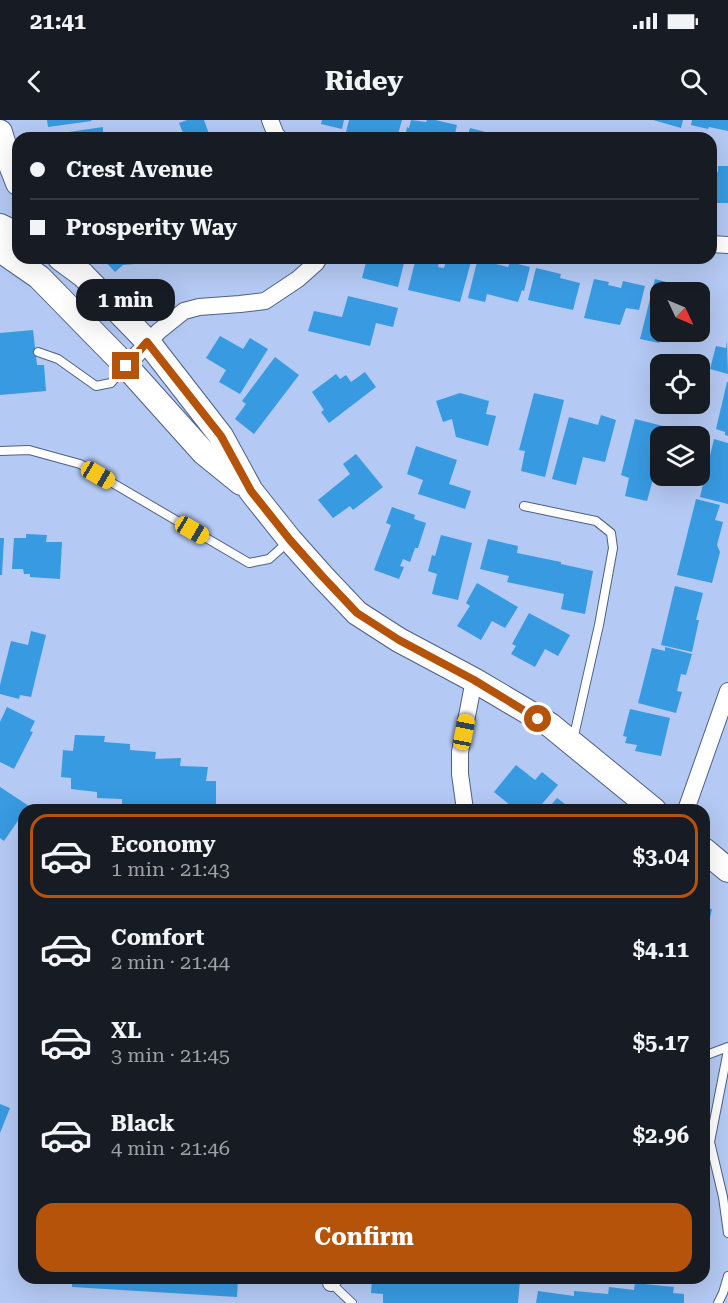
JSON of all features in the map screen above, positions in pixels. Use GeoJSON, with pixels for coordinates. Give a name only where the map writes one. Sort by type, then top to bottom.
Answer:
{"type":"FeatureCollection","features":[{"type":"Feature","properties":{"kind":"street"},"geometry":{"type":"LineString","coordinates":[[0,132],[12,168]]}},
{"type":"Feature","properties":{"kind":"street"},"geometry":{"type":"LineString","coordinates":[[20,264],[39,277],[126,366],[204,453],[251,491]]}},
{"type":"Feature","properties":{"kind":"street"},"geometry":{"type":"LineString","coordinates":[[68,264],[83,275],[147,342],[221,436],[251,491],[290,540],[357,613],[399,640],[474,680],[550,725],[647,804]]}},
{"type":"Feature","properties":{"kind":"street"},"geometry":{"type":"LineString","coordinates":[[126,366],[147,342],[184,311],[198,307],[265,301],[298,279],[315,264]]}},
{"type":"Feature","properties":{"kind":"street"},"geometry":{"type":"LineString","coordinates":[[464,804],[460,752],[474,680]]}},
{"type":"Feature","properties":{"kind":"street"},"geometry":{"type":"LineString","coordinates":[[688,804],[728,691]]}},
{"type":"Feature","properties":{"kind":"street"},"geometry":{"type":"LineString","coordinates":[[710,855],[728,870]]}},
{"type":"Feature","properties":{"kind":"lane"},"geometry":{"type":"LineString","coordinates":[[38,352],[58,359],[96,386],[111,383],[126,366]]}},
{"type":"Feature","properties":{"kind":"lane"},"geometry":{"type":"LineString","coordinates":[[0,451],[29,450],[80,464],[249,563],[269,559],[290,540]]}},
{"type":"Feature","properties":{"kind":"lane"},"geometry":{"type":"LineString","coordinates":[[524,506],[596,521],[611,533],[613,548],[601,614],[572,743]]}},
{"type":"Feature","properties":{"kind":"lane"},"geometry":{"type":"LineString","coordinates":[[710,1054],[728,1048],[710,1142],[723,1197],[728,1233]]}},
{"type":"Feature","properties":{"kind":"lane"},"geometry":{"type":"LineString","coordinates":[[718,1303],[728,1275]]}},
{"type":"Feature","properties":{"kind":"lane"},"geometry":{"type":"LineString","coordinates":[[335,1284],[352,1303]]}},
{"type":"Feature","properties":{"kind":"building"},"geometry":{"type":"Polygon","coordinates":[[[47,120],[91,120],[92,121],[48,127],[47,120]]]}},
{"type":"Feature","properties":{"kind":"building"},"geometry":{"type":"Polygon","coordinates":[[[187,120],[204,120],[208,132],[183,132],[179,123],[187,120]]]}},
{"type":"Feature","properties":{"kind":"building"},"geometry":{"type":"Polygon","coordinates":[[[322,120],[344,120],[342,129],[321,124],[322,120]]]}},
{"type":"Feature","properties":{"kind":"building"},"geometry":{"type":"Polygon","coordinates":[[[349,120],[402,120],[399,132],[346,132],[349,120]]]}},
{"type":"Feature","properties":{"kind":"building"},"geometry":{"type":"Polygon","coordinates":[[[411,120],[426,122],[435,120],[457,125],[455,132],[406,132],[407,127],[409,128],[411,120]]]}},
{"type":"Feature","properties":{"kind":"building"},"geometry":{"type":"Polygon","coordinates":[[[653,120],[683,120],[681,128],[653,120]]]}},
{"type":"Feature","properties":{"kind":"building"},"geometry":{"type":"Polygon","coordinates":[[[692,120],[728,120],[728,131],[691,125],[692,120]]]}},
{"type":"Feature","properties":{"kind":"building"},"geometry":{"type":"Polygon","coordinates":[[[103,127],[103,132],[69,132],[103,127]]]}},
{"type":"Feature","properties":{"kind":"building"},"geometry":{"type":"Polygon","coordinates":[[[470,128],[486,132],[469,132],[470,128]]]}},
{"type":"Feature","properties":{"kind":"building"},"geometry":{"type":"Polygon","coordinates":[[[718,166],[728,166],[728,203],[717,203],[718,166]]]}},
{"type":"Feature","properties":{"kind":"building"},"geometry":{"type":"Polygon","coordinates":[[[108,264],[135,264],[123,265],[115,272],[108,264]]]}},
{"type":"Feature","properties":{"kind":"building"},"geometry":{"type":"Polygon","coordinates":[[[366,264],[404,264],[398,287],[362,278],[366,264]]]}},
{"type":"Feature","properties":{"kind":"building"},"geometry":{"type":"Polygon","coordinates":[[[414,264],[439,264],[438,267],[444,268],[445,264],[470,264],[460,302],[408,290],[414,264]]]}},
{"type":"Feature","properties":{"kind":"building"},"geometry":{"type":"Polygon","coordinates":[[[476,264],[496,264],[508,267],[509,264],[518,264],[530,267],[524,291],[522,290],[518,302],[487,294],[485,302],[468,298],[476,264]]]}},
{"type":"Feature","properties":{"kind":"building"},"geometry":{"type":"Polygon","coordinates":[[[536,268],[561,274],[560,278],[580,283],[573,310],[528,300],[536,268]]]}},
{"type":"Feature","properties":{"kind":"building"},"geometry":{"type":"Polygon","coordinates":[[[594,279],[609,282],[608,285],[621,288],[623,281],[645,286],[639,310],[626,308],[620,325],[584,318],[594,279]]]}},
{"type":"Feature","properties":{"kind":"building"},"geometry":{"type":"Polygon","coordinates":[[[348,296],[398,308],[393,327],[376,323],[370,346],[308,331],[314,311],[342,317],[348,296]]]}},
{"type":"Feature","properties":{"kind":"building"},"geometry":{"type":"Polygon","coordinates":[[[650,299],[650,341],[640,339],[650,299]]]}},
{"type":"Feature","properties":{"kind":"building"},"geometry":{"type":"Polygon","coordinates":[[[33,330],[37,365],[44,365],[46,391],[0,395],[0,333],[33,330]]]}},
{"type":"Feature","properties":{"kind":"building"},"geometry":{"type":"Polygon","coordinates":[[[220,336],[243,349],[250,338],[268,349],[240,394],[219,382],[226,370],[206,358],[220,336]]]}},
{"type":"Feature","properties":{"kind":"building"},"geometry":{"type":"Polygon","coordinates":[[[727,341],[728,374],[710,369],[716,346],[726,348],[727,341]]]}},
{"type":"Feature","properties":{"kind":"building"},"geometry":{"type":"Polygon","coordinates":[[[275,357],[299,375],[254,434],[235,419],[246,404],[242,401],[275,357]]]}},
{"type":"Feature","properties":{"kind":"building"},"geometry":{"type":"Polygon","coordinates":[[[365,372],[376,387],[329,423],[321,412],[324,410],[312,392],[336,374],[340,379],[346,375],[351,382],[365,372]]]}},
{"type":"Feature","properties":{"kind":"building"},"geometry":{"type":"Polygon","coordinates":[[[727,382],[728,436],[725,432],[716,429],[727,382]]]}},
{"type":"Feature","properties":{"kind":"building"},"geometry":{"type":"Polygon","coordinates":[[[460,393],[489,401],[486,414],[496,416],[488,446],[456,437],[452,419],[443,422],[436,401],[460,393]]]}},
{"type":"Feature","properties":{"kind":"building"},"geometry":{"type":"Polygon","coordinates":[[[534,393],[564,400],[545,477],[521,471],[525,451],[519,450],[534,393]]]}},
{"type":"Feature","properties":{"kind":"building"},"geometry":{"type":"Polygon","coordinates":[[[601,415],[616,420],[605,462],[583,457],[576,485],[552,479],[569,417],[598,425],[601,415]]]}},
{"type":"Feature","properties":{"kind":"building"},"geometry":{"type":"Polygon","coordinates":[[[635,419],[663,426],[650,426],[651,486],[647,501],[625,496],[629,478],[621,475],[635,419]]]}},
{"type":"Feature","properties":{"kind":"building"},"geometry":{"type":"Polygon","coordinates":[[[714,439],[728,443],[728,504],[700,497],[703,486],[710,486],[710,456],[714,439]]]}},
{"type":"Feature","properties":{"kind":"building"},"geometry":{"type":"Polygon","coordinates":[[[416,446],[457,460],[449,484],[471,491],[465,509],[418,494],[423,480],[407,474],[416,446]]]}},
{"type":"Feature","properties":{"kind":"building"},"geometry":{"type":"Polygon","coordinates":[[[356,454],[383,487],[353,510],[350,506],[333,518],[318,500],[350,474],[343,464],[356,454]]]}},
{"type":"Feature","properties":{"kind":"building"},"geometry":{"type":"Polygon","coordinates":[[[696,499],[720,505],[715,520],[723,522],[717,545],[720,552],[712,583],[677,575],[696,499]]]}},
{"type":"Feature","properties":{"kind":"building"},"geometry":{"type":"Polygon","coordinates":[[[392,507],[415,515],[414,519],[426,523],[418,548],[415,548],[410,562],[403,559],[400,566],[404,567],[399,579],[374,570],[391,525],[386,523],[392,507]]]}},
{"type":"Feature","properties":{"kind":"building"},"geometry":{"type":"Polygon","coordinates":[[[26,534],[47,535],[46,542],[62,542],[60,579],[30,577],[30,574],[24,574],[23,569],[12,569],[14,538],[26,538],[26,534]]]}},
{"type":"Feature","properties":{"kind":"building"},"geometry":{"type":"Polygon","coordinates":[[[441,535],[472,543],[458,600],[432,594],[437,574],[428,571],[441,535]]]}},
{"type":"Feature","properties":{"kind":"building"},"geometry":{"type":"Polygon","coordinates":[[[0,538],[4,538],[2,575],[0,575],[0,538]]]}},
{"type":"Feature","properties":{"kind":"building"},"geometry":{"type":"Polygon","coordinates":[[[488,539],[518,546],[517,553],[593,571],[585,614],[561,609],[564,594],[507,582],[509,576],[480,569],[488,539]]]}},
{"type":"Feature","properties":{"kind":"building"},"geometry":{"type":"Polygon","coordinates":[[[477,583],[518,607],[505,628],[492,621],[481,640],[457,626],[470,606],[466,603],[477,583]]]}},
{"type":"Feature","properties":{"kind":"building"},"geometry":{"type":"Polygon","coordinates":[[[675,586],[703,593],[696,620],[699,620],[692,652],[661,645],[675,586]]]}},
{"type":"Feature","properties":{"kind":"building"},"geometry":{"type":"Polygon","coordinates":[[[529,613],[570,635],[558,656],[545,649],[535,667],[511,654],[516,646],[512,644],[529,613]]]}},
{"type":"Feature","properties":{"kind":"building"},"geometry":{"type":"Polygon","coordinates":[[[31,631],[46,635],[31,697],[20,695],[19,699],[0,694],[0,685],[11,641],[28,645],[31,631]]]}},
{"type":"Feature","properties":{"kind":"building"},"geometry":{"type":"Polygon","coordinates":[[[665,647],[692,654],[686,675],[681,674],[677,691],[682,692],[676,713],[638,703],[652,648],[665,651],[665,647]]]}},
{"type":"Feature","properties":{"kind":"building"},"geometry":{"type":"Polygon","coordinates":[[[7,707],[35,721],[30,731],[33,732],[14,769],[0,762],[0,722],[7,707]]]}},
{"type":"Feature","properties":{"kind":"building"},"geometry":{"type":"Polygon","coordinates":[[[630,709],[670,718],[661,756],[635,751],[637,745],[625,743],[627,737],[623,736],[630,709]]]}},
{"type":"Feature","properties":{"kind":"building"},"geometry":{"type":"Polygon","coordinates":[[[75,735],[105,736],[104,742],[130,744],[130,750],[156,752],[155,759],[181,758],[180,766],[208,767],[206,781],[216,781],[216,804],[122,804],[122,799],[97,798],[97,792],[71,789],[71,778],[61,777],[63,750],[73,751],[75,735]]]}},
{"type":"Feature","properties":{"kind":"building"},"geometry":{"type":"Polygon","coordinates":[[[516,765],[535,780],[542,772],[558,785],[542,804],[509,804],[494,792],[516,765]]]}},
{"type":"Feature","properties":{"kind":"building"},"geometry":{"type":"Polygon","coordinates":[[[0,787],[26,804],[18,804],[18,821],[4,841],[0,838],[0,787]]]}},
{"type":"Feature","properties":{"kind":"building"},"geometry":{"type":"Polygon","coordinates":[[[557,798],[565,804],[552,804],[557,798]]]}},
{"type":"Feature","properties":{"kind":"building"},"geometry":{"type":"Polygon","coordinates":[[[0,1104],[10,1108],[0,1133],[0,1104]]]}},
{"type":"Feature","properties":{"kind":"building"},"geometry":{"type":"Polygon","coordinates":[[[72,1284],[238,1284],[237,1297],[72,1287],[72,1284]]]}},
{"type":"Feature","properties":{"kind":"building"},"geometry":{"type":"Polygon","coordinates":[[[372,1284],[520,1284],[518,1303],[383,1303],[383,1294],[371,1293],[372,1284]]]}},
{"type":"Feature","properties":{"kind":"building"},"geometry":{"type":"Polygon","coordinates":[[[635,1284],[674,1287],[673,1293],[684,1294],[684,1303],[536,1303],[538,1291],[574,1296],[574,1291],[608,1294],[609,1287],[634,1290],[635,1284]]]}},
{"type":"Feature","properties":{"kind":"route"},"geometry":{"type":"LineString","coordinates":[[126,366],[147,342],[221,436],[251,491],[290,540],[357,613],[399,640],[474,680],[538,719]]}}]}
